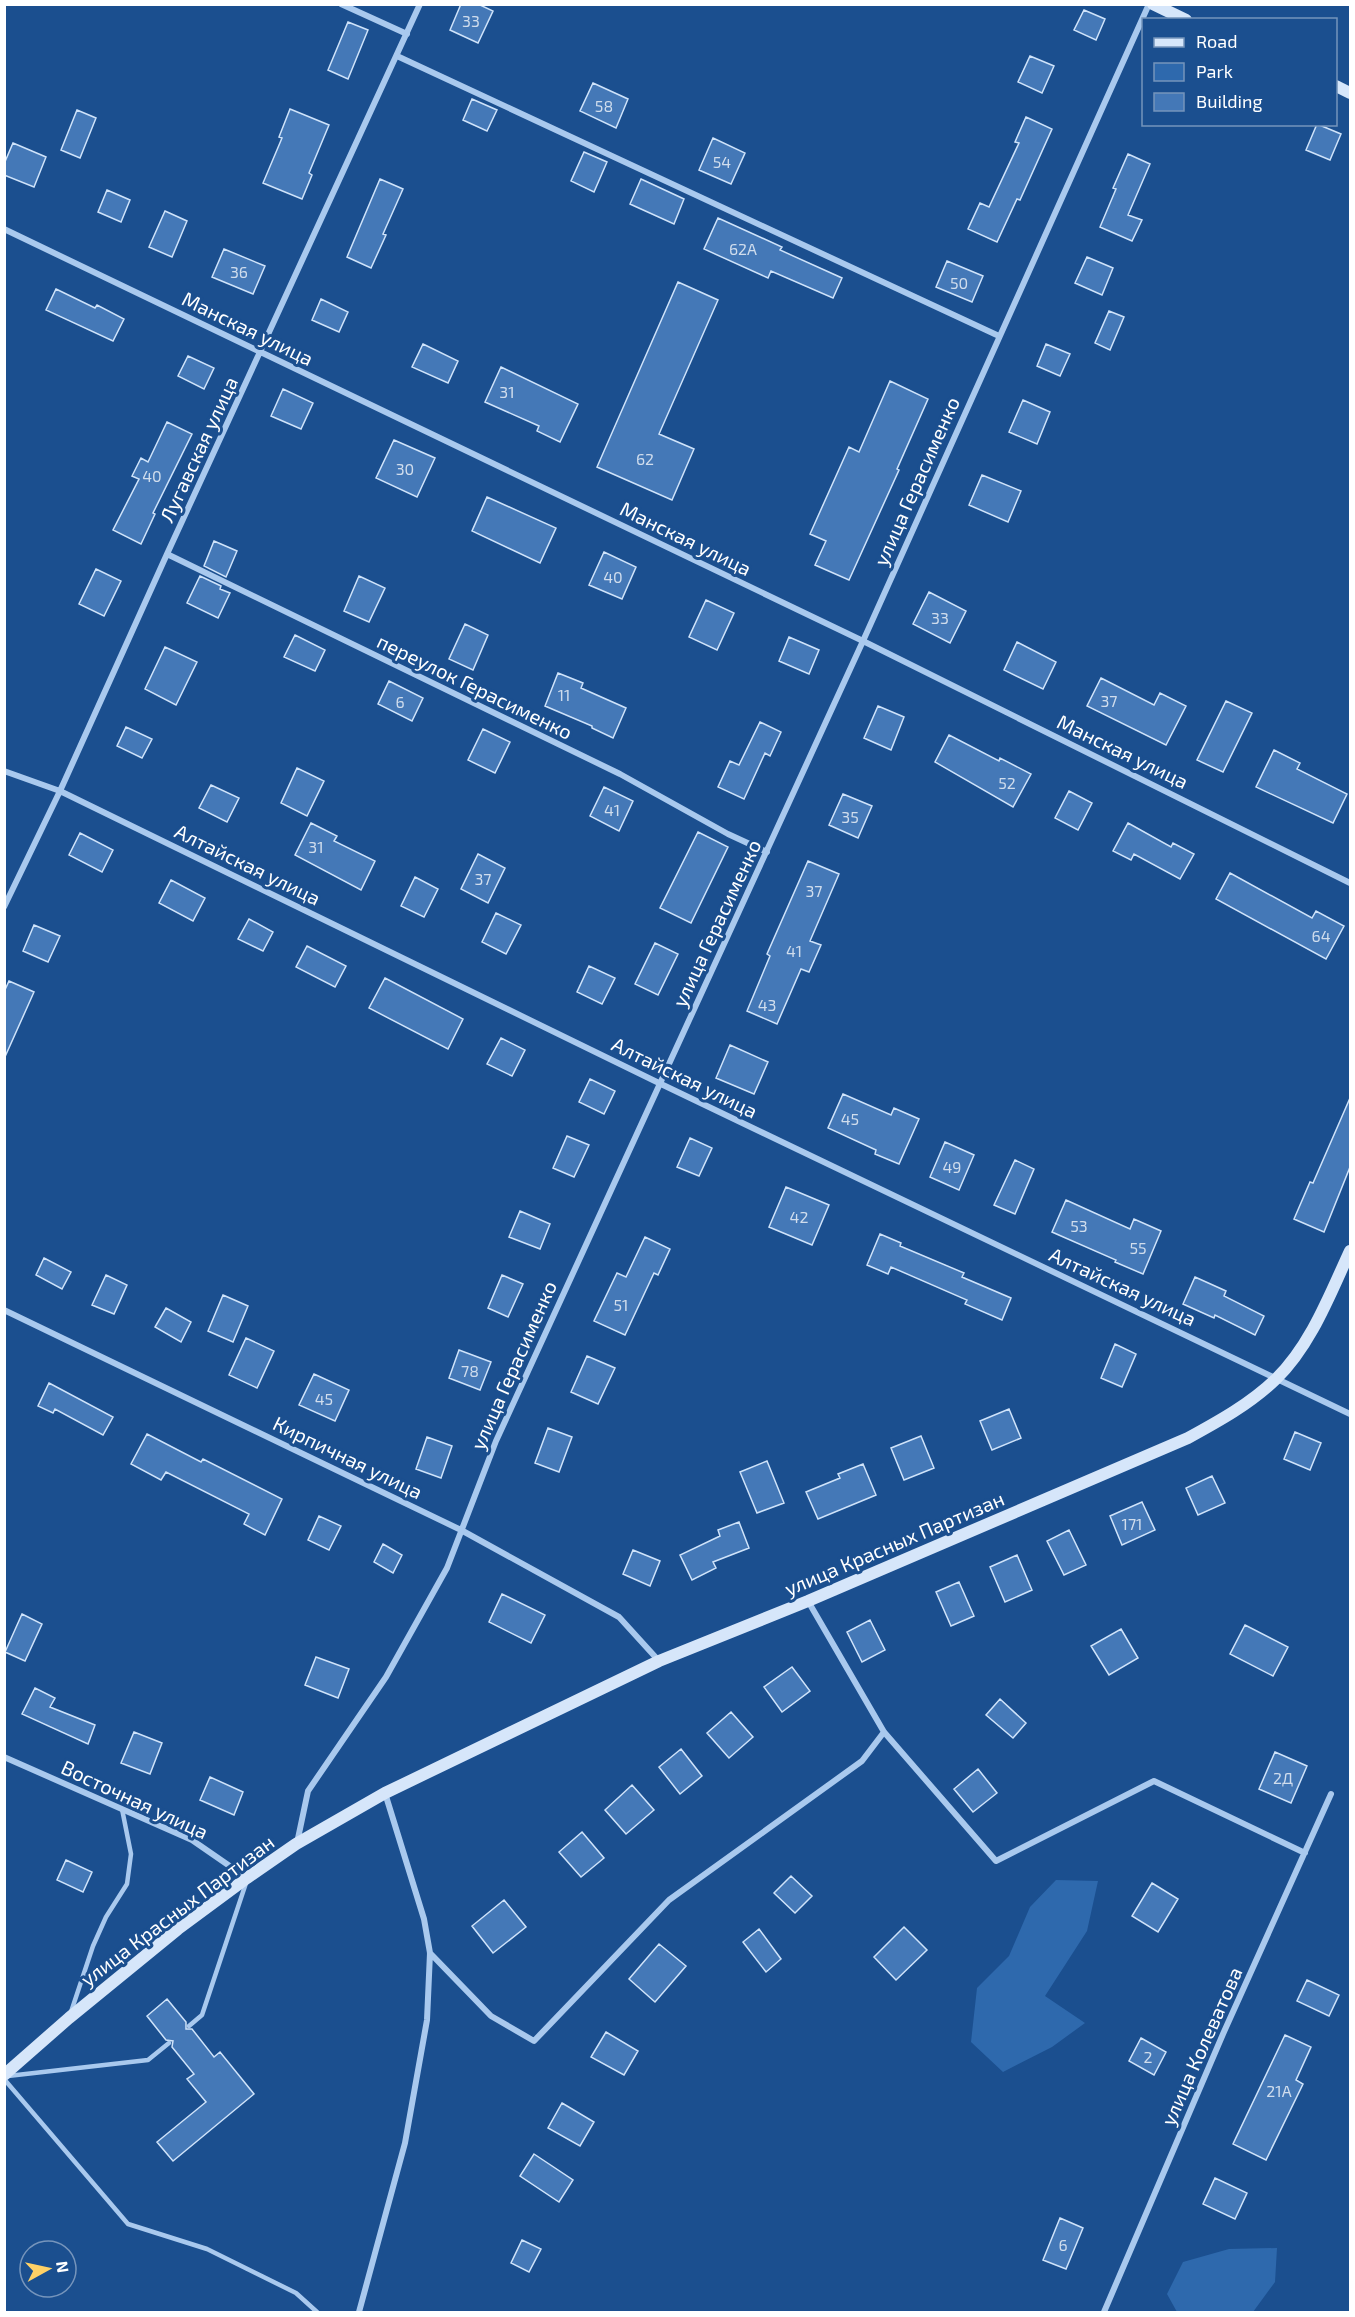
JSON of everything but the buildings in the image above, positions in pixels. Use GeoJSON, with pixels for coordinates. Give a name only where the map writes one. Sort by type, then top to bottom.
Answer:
{"type":"FeatureCollection","features":[{"type":"Feature","properties":{"kind":"main road"},"geometry":{"type":"LineString","coordinates":[[1151,4],[1182,18]]}},
{"type":"Feature","properties":{"kind":"main road","name":"улица Красных Партизан"},"geometry":{"type":"LineString","coordinates":[[4,2077],[69,2018],[178,1929],[296,1844],[385,1793],[659,1661],[808,1601],[1188,1438],[1225,1419],[1278,1378],[1299,1350],[1320,1315],[1350,1251]]}},
{"type":"Feature","properties":{"kind":"street"},"geometry":{"type":"LineString","coordinates":[[341,4],[407,34]]}},
{"type":"Feature","properties":{"kind":"street","name":"Лугавская улица"},"geometry":{"type":"LineString","coordinates":[[4,907],[60,791],[420,4]]}},
{"type":"Feature","properties":{"kind":"street","name":"улица Герасименко"},"geometry":{"type":"LineString","coordinates":[[1145,18],[1151,4]]}},
{"type":"Feature","properties":{"kind":"street","name":"улица Герасименко"},"geometry":{"type":"LineString","coordinates":[[296,1844],[308,1791],[386,1677],[447,1568],[496,1441],[863,641],[1142,24]]}},
{"type":"Feature","properties":{"kind":"street"},"geometry":{"type":"LineString","coordinates":[[397,56],[999,336]]}},
{"type":"Feature","properties":{"kind":"street","name":"Манская улица"},"geometry":{"type":"LineString","coordinates":[[4,229],[863,641],[1350,883]]}},
{"type":"Feature","properties":{"kind":"street","name":"переулок Герасименко"},"geometry":{"type":"LineString","coordinates":[[167,554],[620,774],[728,834],[766,852]]}},
{"type":"Feature","properties":{"kind":"street","name":"Алтайская улица"},"geometry":{"type":"LineString","coordinates":[[4,771],[60,791],[661,1084],[1350,1414]]}},
{"type":"Feature","properties":{"kind":"street","name":"Кирпичная улица"},"geometry":{"type":"LineString","coordinates":[[4,1310],[461,1530],[618,1617],[659,1661]]}},
{"type":"Feature","properties":{"kind":"street"},"geometry":{"type":"LineString","coordinates":[[808,1601],[884,1732],[996,1861],[1154,1781],[1305,1853]]}},
{"type":"Feature","properties":{"kind":"street"},"geometry":{"type":"LineString","coordinates":[[430,1953],[491,2016],[534,2041],[669,1900],[862,1761],[884,1732]]}},
{"type":"Feature","properties":{"kind":"street","name":"Восточная улица"},"geometry":{"type":"LineString","coordinates":[[4,1756],[192,1840],[247,1878]]}},
{"type":"Feature","properties":{"kind":"street"},"geometry":{"type":"LineString","coordinates":[[359,2313],[405,2144],[427,2020],[430,1953],[424,1919],[385,1793]]}},
{"type":"Feature","properties":{"kind":"street","name":"улица Колеватова"},"geometry":{"type":"LineString","coordinates":[[1104,2313],[1223,2034],[1331,1794]]}},
{"type":"Feature","properties":{"kind":"lane"},"geometry":{"type":"LineString","coordinates":[[69,2018],[93,1946],[106,1917],[127,1884],[131,1854],[122,1809]]}},
{"type":"Feature","properties":{"kind":"lane"},"geometry":{"type":"LineString","coordinates":[[189,2026],[202,2015],[247,1878]]}},
{"type":"Feature","properties":{"kind":"lane"},"geometry":{"type":"LineString","coordinates":[[4,2077],[148,2060],[169,2043]]}},
{"type":"Feature","properties":{"kind":"lane"},"geometry":{"type":"LineString","coordinates":[[4,2077],[128,2224],[207,2249],[296,2293],[317,2313]]}},
{"type":"Feature","properties":{"kind":"green space"},"geometry":{"type":"Polygon","coordinates":[[[1056,1880],[1098,1881],[1087,1931],[1045,1996],[1085,2023],[1052,2047],[1003,2072],[971,2042],[977,1988],[1009,1956],[1030,1907],[1056,1880]]]}},
{"type":"Feature","properties":{"kind":"green space"},"geometry":{"type":"Polygon","coordinates":[[[1277,2248],[1275,2282],[1253,2312],[1177,2312],[1167,2294],[1183,2262],[1229,2249],[1277,2248]]]}}]}
